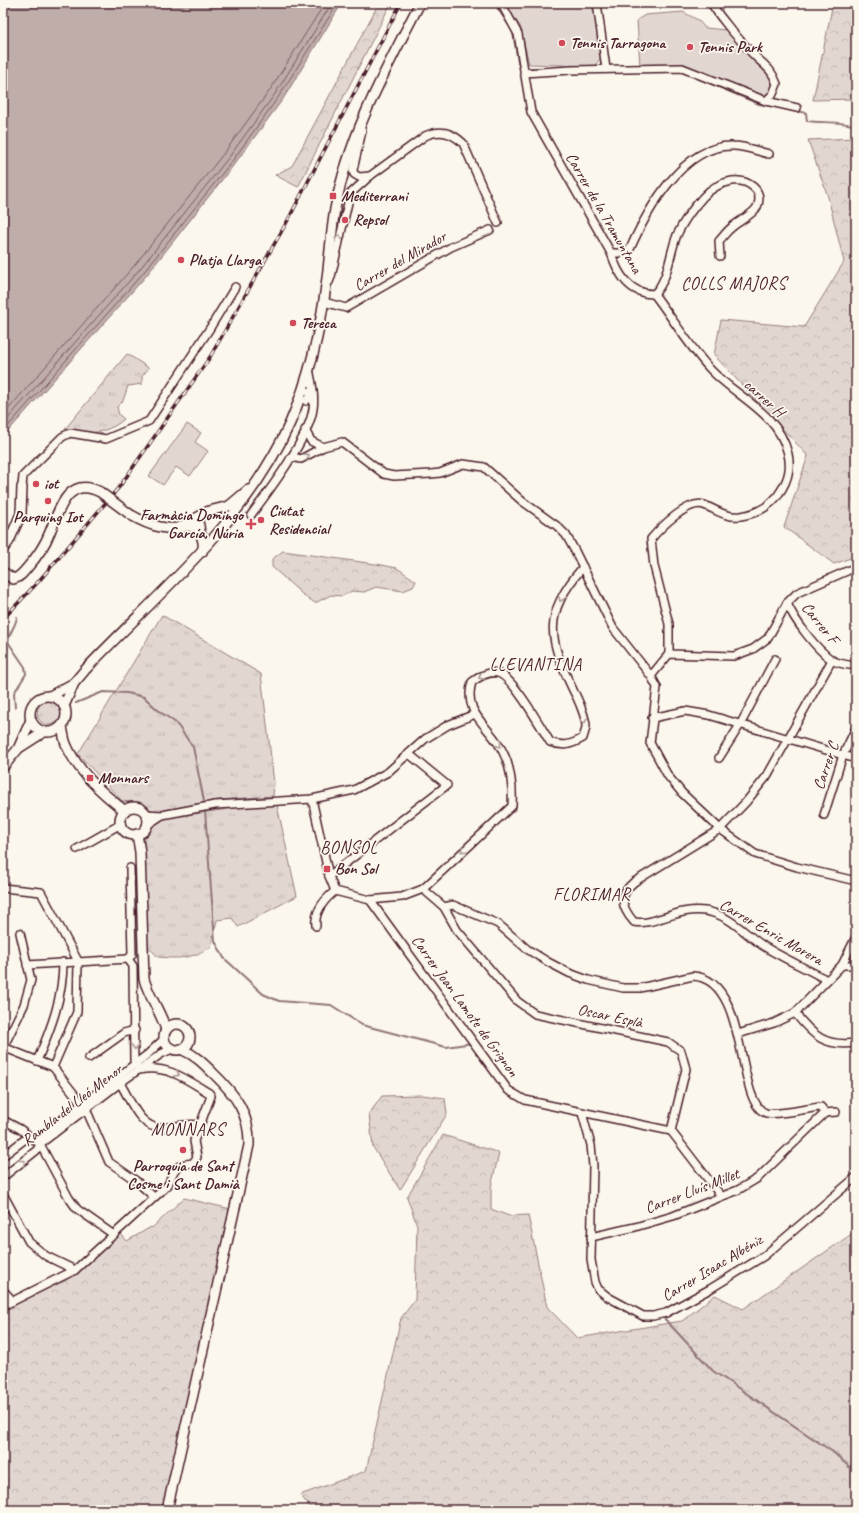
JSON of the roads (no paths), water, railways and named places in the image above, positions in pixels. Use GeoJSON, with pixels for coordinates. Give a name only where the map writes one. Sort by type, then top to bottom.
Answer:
{"type":"FeatureCollection","features":[{"type":"Feature","properties":{"kind":"street"},"geometry":{"type":"LineString","coordinates":[[302,399],[324,302],[335,209],[342,180],[363,118],[378,84],[420,3]]}},
{"type":"Feature","properties":{"kind":"street","name":"Carrer de la Tramuntana"},"geometry":{"type":"LineString","coordinates":[[501,3],[518,34],[529,104],[535,121],[611,253],[616,269],[628,285],[641,292],[654,294],[660,288],[664,280],[677,235],[696,206],[717,186],[730,181],[747,182],[757,191],[759,198],[758,206],[755,212],[730,229],[719,242],[720,256]]}},
{"type":"Feature","properties":{"kind":"street"},"geometry":{"type":"LineString","coordinates":[[597,3],[603,69]]}},
{"type":"Feature","properties":{"kind":"street"},"geometry":{"type":"LineString","coordinates":[[711,3],[722,20],[754,55],[772,71],[777,84],[773,94],[766,101]]}},
{"type":"Feature","properties":{"kind":"street"},"geometry":{"type":"LineString","coordinates":[[524,72],[682,68],[766,101],[797,108]]}},
{"type":"Feature","properties":{"kind":"street"},"geometry":{"type":"LineString","coordinates":[[363,118],[363,129],[353,170],[354,174],[359,177],[370,176]]}},
{"type":"Feature","properties":{"kind":"street","name":"Carrer del Mirador"},"geometry":{"type":"LineString","coordinates":[[326,288],[331,277],[350,194],[370,176],[425,136],[433,132],[449,133],[454,135],[463,143],[498,223]]}},
{"type":"Feature","properties":{"kind":"street"},"geometry":{"type":"LineString","coordinates":[[611,253],[621,253],[630,249],[643,220],[682,168],[693,159],[705,153],[732,146],[769,154]]}},
{"type":"Feature","properties":{"kind":"street","name":"Carrer del Mirador"},"geometry":{"type":"LineString","coordinates":[[324,302],[346,308],[451,247],[490,230]]}},
{"type":"Feature","properties":{"kind":"street"},"geometry":{"type":"LineString","coordinates":[[3,549],[9,541],[21,514],[23,476],[62,437],[70,433],[106,439],[149,421],[235,287]]}},
{"type":"Feature","properties":{"kind":"street","name":"carrer H"},"geometry":{"type":"LineString","coordinates":[[654,294],[711,370],[773,422],[785,444],[790,467],[784,486],[778,496],[769,506],[759,512],[740,516],[727,516],[704,505],[693,505],[660,528],[651,539],[654,566],[669,624],[669,654]]}},
{"type":"Feature","properties":{"kind":"street"},"geometry":{"type":"LineString","coordinates":[[251,515],[291,457],[305,430],[313,408],[313,392],[309,369]]}},
{"type":"Feature","properties":{"kind":"street"},"geometry":{"type":"LineString","coordinates":[[50,696],[74,683],[111,643],[224,528],[257,483],[307,391],[313,394]]}},
{"type":"Feature","properties":{"kind":"street"},"geometry":{"type":"LineString","coordinates":[[302,399],[313,408]]}},
{"type":"Feature","properties":{"kind":"street"},"geometry":{"type":"LineString","coordinates":[[305,430],[311,441],[323,447]]}},
{"type":"Feature","properties":{"kind":"street"},"geometry":{"type":"LineString","coordinates":[[291,457],[301,459],[323,447],[342,442],[384,474],[394,476],[440,473],[462,464],[484,468],[522,501],[566,535],[613,628],[651,676],[657,687],[650,743],[668,776],[682,793],[720,829],[754,854],[797,867],[856,881]]}},
{"type":"Feature","properties":{"kind":"street"},"geometry":{"type":"LineString","coordinates":[[177,529],[209,512],[229,506],[257,483]]}},
{"type":"Feature","properties":{"kind":"street"},"geometry":{"type":"LineString","coordinates":[[3,572],[13,579],[17,578],[34,560],[50,533],[57,511],[68,495],[81,488],[94,489],[100,492],[131,515],[159,528],[177,529],[190,526],[199,531]]}},
{"type":"Feature","properties":{"kind":"street"},"geometry":{"type":"LineString","coordinates":[[202,552],[204,541],[199,531],[200,520],[209,512],[216,512],[221,516],[224,528]]}},
{"type":"Feature","properties":{"kind":"street"},"geometry":{"type":"LineString","coordinates":[[335,891],[370,900],[402,896],[423,889],[512,806],[513,793],[504,752],[475,714],[469,692],[472,682],[487,674],[498,673],[511,682],[550,742],[560,745],[572,745],[583,738],[586,725],[578,700],[561,665],[554,646],[552,631],[563,593],[582,567]]}},
{"type":"Feature","properties":{"kind":"street"},"geometry":{"type":"LineString","coordinates":[[651,676],[669,654],[734,656],[753,649],[768,638],[787,603],[797,593],[856,567]]}},
{"type":"Feature","properties":{"kind":"street","name":"Carrer F"},"geometry":{"type":"LineString","coordinates":[[787,603],[790,611],[814,642],[832,660],[856,666]]}},
{"type":"Feature","properties":{"kind":"street"},"geometry":{"type":"LineString","coordinates":[[719,758],[740,725],[775,659]]}},
{"type":"Feature","properties":{"kind":"street"},"geometry":{"type":"LineString","coordinates":[[720,829],[746,802],[767,776],[832,660]]}},
{"type":"Feature","properties":{"kind":"street"},"geometry":{"type":"LineString","coordinates":[[64,706],[74,683]]}},
{"type":"Feature","properties":{"kind":"street"},"geometry":{"type":"LineString","coordinates":[[3,767],[18,749],[30,720],[30,713],[35,702],[44,696],[50,696],[60,700],[64,706],[66,713],[62,726],[66,744],[82,771],[94,784],[125,811]]}},
{"type":"Feature","properties":{"kind":"street"},"geometry":{"type":"LineString","coordinates":[[652,718],[685,711],[709,715],[856,759]]}},
{"type":"Feature","properties":{"kind":"street"},"geometry":{"type":"LineString","coordinates":[[162,815],[147,825],[142,832],[138,834],[129,834],[121,824],[121,817],[125,811],[136,807],[146,814],[162,815],[215,805],[312,799],[354,790],[388,772],[425,739],[448,725],[475,714]]}},
{"type":"Feature","properties":{"kind":"street"},"geometry":{"type":"LineString","coordinates":[[30,720],[38,730],[47,732],[66,744]]}},
{"type":"Feature","properties":{"kind":"street"},"geometry":{"type":"LineString","coordinates":[[18,749],[47,732],[62,726]]}},
{"type":"Feature","properties":{"kind":"street","name":"Carrer C"},"geometry":{"type":"LineString","coordinates":[[824,815],[843,755],[856,728]]}},
{"type":"Feature","properties":{"kind":"street"},"geometry":{"type":"LineString","coordinates":[[329,876],[448,785],[409,754]]}},
{"type":"Feature","properties":{"kind":"street"},"geometry":{"type":"LineString","coordinates":[[312,799],[329,876],[335,891]]}},
{"type":"Feature","properties":{"kind":"street"},"geometry":{"type":"LineString","coordinates":[[146,814],[147,825]]}},
{"type":"Feature","properties":{"kind":"street"},"geometry":{"type":"LineString","coordinates":[[77,849],[121,824]]}},
{"type":"Feature","properties":{"kind":"street","name":"Carrer Enric Morera"},"geometry":{"type":"LineString","coordinates":[[720,829],[634,882],[625,890],[624,902],[628,914],[634,922],[640,923],[684,910],[706,911],[716,914],[730,921],[762,946],[827,980]]}},
{"type":"Feature","properties":{"kind":"street"},"geometry":{"type":"LineString","coordinates":[[138,834],[140,852],[144,979],[148,994],[161,1015],[166,1043],[194,1055],[228,1087],[237,1099],[247,1121],[249,1145],[167,1510]]}},
{"type":"Feature","properties":{"kind":"street"},"geometry":{"type":"LineString","coordinates":[[27,965],[128,959],[132,955],[130,868]]}},
{"type":"Feature","properties":{"kind":"street"},"geometry":{"type":"LineString","coordinates":[[3,888],[41,892],[78,961],[77,1012],[53,1067]]}},
{"type":"Feature","properties":{"kind":"street","name":"Oscar Esplà"},"geometry":{"type":"LineString","coordinates":[[423,889],[444,907],[457,930],[517,1001],[534,1014],[668,1042],[681,1051],[686,1069],[671,1131]]}},
{"type":"Feature","properties":{"kind":"street"},"geometry":{"type":"LineString","coordinates":[[316,926],[315,918],[324,900],[335,891]]}},
{"type":"Feature","properties":{"kind":"street","name":"Carrer Joan Lamote de Grignon"},"geometry":{"type":"LineString","coordinates":[[370,900],[508,1090],[525,1100],[671,1131]]}},
{"type":"Feature","properties":{"kind":"street"},"geometry":{"type":"LineString","coordinates":[[444,907],[452,905],[498,924],[527,949],[569,973],[588,980],[632,988],[693,976],[701,976],[709,980],[718,989],[733,1019],[738,1034],[752,1100],[759,1109],[771,1114],[821,1107],[825,1113],[836,1112]]}},
{"type":"Feature","properties":{"kind":"street"},"geometry":{"type":"LineString","coordinates":[[20,933],[31,980],[24,1005],[3,1048],[53,1067],[84,1107],[109,1162],[135,1180],[154,1197]]}},
{"type":"Feature","properties":{"kind":"street"},"geometry":{"type":"LineString","coordinates":[[738,1034],[774,1023],[795,1013],[842,965],[856,937]]}},
{"type":"Feature","properties":{"kind":"street","name":"Rambla del Lleó Menor"},"geometry":{"type":"LineString","coordinates":[[128,959],[133,966],[137,1067]]}},
{"type":"Feature","properties":{"kind":"street"},"geometry":{"type":"LineString","coordinates":[[37,1061],[51,1029],[59,1003],[63,983],[63,962]]}},
{"type":"Feature","properties":{"kind":"street"},"geometry":{"type":"LineString","coordinates":[[842,965],[856,965]]}},
{"type":"Feature","properties":{"kind":"street"},"geometry":{"type":"LineString","coordinates":[[795,1013],[806,1028],[822,1040],[834,1044],[856,1043]]}},
{"type":"Feature","properties":{"kind":"street"},"geometry":{"type":"LineString","coordinates":[[161,1015],[176,1024],[187,1028],[194,1055]]}},
{"type":"Feature","properties":{"kind":"street"},"geometry":{"type":"LineString","coordinates":[[165,1035],[169,1027],[176,1024]]}},
{"type":"Feature","properties":{"kind":"street"},"geometry":{"type":"LineString","coordinates":[[89,1058],[124,1033],[135,1030]]}},
{"type":"Feature","properties":{"kind":"street","name":"Rambla del Lleó Menor"},"geometry":{"type":"LineString","coordinates":[[137,1067],[165,1035]]}},
{"type":"Feature","properties":{"kind":"street"},"geometry":{"type":"LineString","coordinates":[[177,1049],[185,1047],[190,1040]]}},
{"type":"Feature","properties":{"kind":"street","name":"Rambla del Lleó Menor"},"geometry":{"type":"LineString","coordinates":[[3,1177],[37,1150],[40,1144],[118,1080],[137,1067],[161,1054],[177,1049]]}},
{"type":"Feature","properties":{"kind":"street","name":"Rambla del Lleó Menor"},"geometry":{"type":"LineString","coordinates":[[137,1067],[154,1068],[174,1072],[209,1093],[211,1096],[199,1125]]}},
{"type":"Feature","properties":{"kind":"street"},"geometry":{"type":"LineString","coordinates":[[3,1306],[75,1270],[168,1185],[175,1167],[180,1164],[193,1163],[197,1156],[193,1143],[199,1125],[190,1124],[160,1128],[153,1126],[143,1119],[118,1080]]}},
{"type":"Feature","properties":{"kind":"street","name":"Rambla del Lleó Menor"},"geometry":{"type":"LineString","coordinates":[[3,1156],[24,1140],[39,1137],[84,1107]]}},
{"type":"Feature","properties":{"kind":"street","name":"Carrer Isaac Albéniz"},"geometry":{"type":"LineString","coordinates":[[582,1113],[591,1145],[593,1166],[591,1237],[592,1275],[598,1289],[608,1297],[643,1316],[653,1316],[666,1313],[764,1256],[856,1177]]}},
{"type":"Feature","properties":{"kind":"street","name":"Carrer Lluís Millet"},"geometry":{"type":"LineString","coordinates":[[591,1237],[635,1227],[673,1216],[738,1190],[758,1178],[825,1113]]}},
{"type":"Feature","properties":{"kind":"street"},"geometry":{"type":"LineString","coordinates":[[3,1120],[33,1138],[40,1144],[68,1198],[78,1209],[114,1235]]}},
{"type":"Feature","properties":{"kind":"street"},"geometry":{"type":"LineString","coordinates":[[671,1131],[721,1196]]}},
{"type":"Feature","properties":{"kind":"street"},"geometry":{"type":"LineString","coordinates":[[3,1194],[29,1242],[46,1256],[75,1270]]}},
{"type":"Feature","properties":{"kind":"street"},"geometry":{"type":"LineString","coordinates":[[3,1290],[13,1301]]}},
{"type":"Feature","properties":{"kind":"water"},"geometry":{"type":"Polygon","coordinates":[[[3,3],[342,3],[283,99],[236,162],[146,276],[3,437],[3,3]]]}},
{"type":"Feature","properties":{"kind":"waterway"},"geometry":{"type":"LineString","coordinates":[[494,3],[508,24]]}},
{"type":"Feature","properties":{"kind":"waterway"},"geometry":{"type":"LineString","coordinates":[[513,33],[519,67],[542,69]]}},
{"type":"Feature","properties":{"kind":"waterway"},"geometry":{"type":"LineString","coordinates":[[666,72],[683,72],[759,104],[783,108]]}},
{"type":"Feature","properties":{"kind":"waterway"},"geometry":{"type":"LineString","coordinates":[[797,111],[806,113],[807,121],[850,124],[856,126]]}},
{"type":"Feature","properties":{"kind":"waterway"},"geometry":{"type":"LineString","coordinates":[[3,602],[6,605]]}},
{"type":"Feature","properties":{"kind":"waterway"},"geometry":{"type":"LineString","coordinates":[[15,708],[14,693],[26,674],[25,667],[8,642],[17,617]]}},
{"type":"Feature","properties":{"kind":"waterway"},"geometry":{"type":"LineString","coordinates":[[76,703],[103,692],[127,693],[144,697],[159,711],[176,723],[193,747],[204,801]]}},
{"type":"Feature","properties":{"kind":"waterway"},"geometry":{"type":"LineString","coordinates":[[205,811],[215,941],[224,958],[263,994],[279,1001],[331,1005],[362,1025],[446,1047],[473,1043]]}},
{"type":"Feature","properties":{"kind":"waterway"},"geometry":{"type":"LineString","coordinates":[[662,1316],[713,1371],[833,1452],[856,1473]]}},
{"type":"Feature","properties":{"kind":"waterway"},"geometry":{"type":"LineString","coordinates":[[849,1467],[856,1465]]}},
{"type":"Feature","properties":{"kind":"railway"},"geometry":{"type":"LineString","coordinates":[[3,619],[38,582],[120,486],[210,357],[288,220],[401,3]]}},
{"type":"Feature","properties":{"kind":"place","name":"Tennis Tarragona"},"geometry":{"type":"Point","coordinates":[562,43]}},
{"type":"Feature","properties":{"kind":"place","name":"Tennis Park"},"geometry":{"type":"Point","coordinates":[690,47]}},
{"type":"Feature","properties":{"kind":"place","name":"Mediterrani"},"geometry":{"type":"Point","coordinates":[333,196]}},
{"type":"Feature","properties":{"kind":"place","name":"Repsol"},"geometry":{"type":"Point","coordinates":[345,220]}},
{"type":"Feature","properties":{"kind":"place","name":"Platja Llarga"},"geometry":{"type":"Point","coordinates":[181,260]}},
{"type":"Feature","properties":{"kind":"place","name":"Tereca"},"geometry":{"type":"Point","coordinates":[293,323]}},
{"type":"Feature","properties":{"kind":"place","name":"iot"},"geometry":{"type":"Point","coordinates":[36,484]}},
{"type":"Feature","properties":{"kind":"place","name":"Parquing Iot"},"geometry":{"type":"Point","coordinates":[48,501]}},
{"type":"Feature","properties":{"kind":"place","name":"Ciutat Residencial"},"geometry":{"type":"Point","coordinates":[261,520]}},
{"type":"Feature","properties":{"kind":"place","name":"Farmàcia Domingo García, Núria"},"geometry":{"type":"Point","coordinates":[251,524]}},
{"type":"Feature","properties":{"kind":"place","name":"Monnars"},"geometry":{"type":"Point","coordinates":[90,778]}},
{"type":"Feature","properties":{"kind":"place","name":"Bon Sol"},"geometry":{"type":"Point","coordinates":[327,869]}},
{"type":"Feature","properties":{"kind":"place","name":"Parroquia de Sant Cosme i Sant Damià"},"geometry":{"type":"Point","coordinates":[183,1150]}},
{"type":"Feature","properties":{"kind":"district","name":"COLLS MAJORS"},"geometry":{"type":"Point","coordinates":[734,283]}},
{"type":"Feature","properties":{"kind":"district","name":"LLEVANTINA"},"geometry":{"type":"Point","coordinates":[536,664]}},
{"type":"Feature","properties":{"kind":"district","name":"BONSOL"},"geometry":{"type":"Point","coordinates":[349,847]}},
{"type":"Feature","properties":{"kind":"district","name":"FLORIMAR"},"geometry":{"type":"Point","coordinates":[592,894]}},
{"type":"Feature","properties":{"kind":"district","name":"MONNARS"},"geometry":{"type":"Point","coordinates":[188,1129]}}]}
